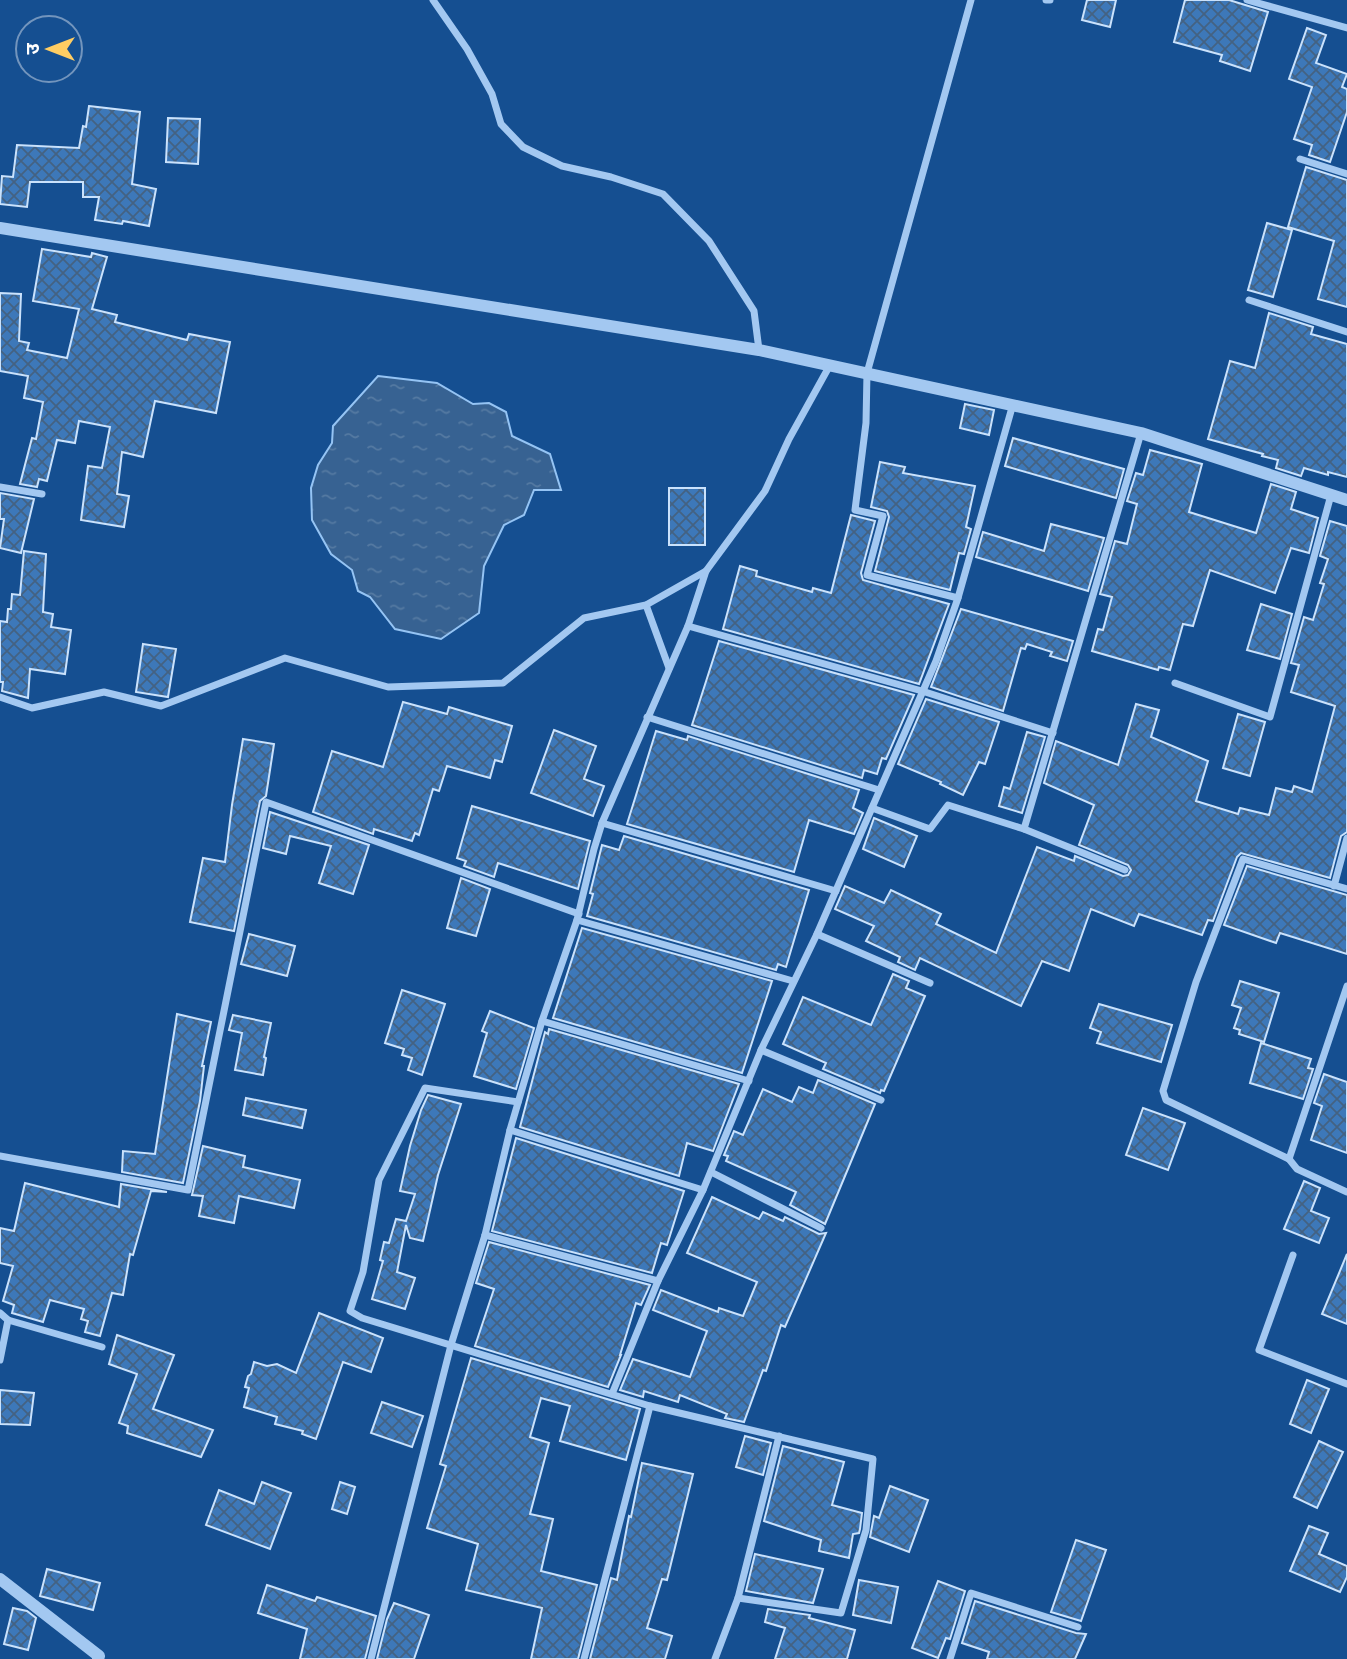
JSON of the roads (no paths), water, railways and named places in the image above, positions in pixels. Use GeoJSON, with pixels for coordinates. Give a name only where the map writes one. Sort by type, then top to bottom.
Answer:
{"type":"FeatureCollection","features":[{"type":"Feature","properties":{"kind":"street"},"geometry":{"type":"LineString","coordinates":[[433,0],[467,49],[492,94],[501,124],[523,147],[562,166],[611,177],[663,194],[709,241],[754,311],[759,350]]}},
{"type":"Feature","properties":{"kind":"street"},"geometry":{"type":"LineString","coordinates":[[958,598],[867,575],[883,516],[855,510],[866,423],[867,373],[971,0]]}},
{"type":"Feature","properties":{"kind":"street"},"geometry":{"type":"LineString","coordinates":[[1247,0],[1347,28]]}},
{"type":"Feature","properties":{"kind":"street"},"geometry":{"type":"LineString","coordinates":[[1300,159],[1347,174]]}},
{"type":"Feature","properties":{"kind":"street"},"geometry":{"type":"LineString","coordinates":[[0,228],[759,350],[1141,433],[1347,500]]}},
{"type":"Feature","properties":{"kind":"street"},"geometry":{"type":"LineString","coordinates":[[1248,300],[1347,332]]}},
{"type":"Feature","properties":{"kind":"street"},"geometry":{"type":"LineString","coordinates":[[371,1659],[451,1345],[485,1235],[510,1130],[542,1021],[578,917],[602,823],[688,626],[706,571],[765,491],[789,439],[830,365]]}},
{"type":"Feature","properties":{"kind":"street"},"geometry":{"type":"LineString","coordinates":[[612,1394],[658,1281],[703,1190],[761,1051],[817,934],[922,691],[958,598],[1013,404]]}},
{"type":"Feature","properties":{"kind":"street"},"geometry":{"type":"LineString","coordinates":[[1024,829],[1141,433]]}},
{"type":"Feature","properties":{"kind":"street"},"geometry":{"type":"LineString","coordinates":[[0,487],[42,494]]}},
{"type":"Feature","properties":{"kind":"street"},"geometry":{"type":"LineString","coordinates":[[1175,682],[1270,717],[1331,495]]}},
{"type":"Feature","properties":{"kind":"street"},"geometry":{"type":"LineString","coordinates":[[0,697],[32,708],[104,692],[162,706],[285,657],[388,687],[503,683],[584,618],[646,605],[706,571]]}},
{"type":"Feature","properties":{"kind":"street"},"geometry":{"type":"LineString","coordinates":[[646,605],[669,668]]}},
{"type":"Feature","properties":{"kind":"street"},"geometry":{"type":"LineString","coordinates":[[688,626],[922,691],[1053,733]]}},
{"type":"Feature","properties":{"kind":"street"},"geometry":{"type":"LineString","coordinates":[[647,717],[879,790]]}},
{"type":"Feature","properties":{"kind":"street"},"geometry":{"type":"LineString","coordinates":[[0,1156],[188,1190],[266,802],[578,917],[793,981]]}},
{"type":"Feature","properties":{"kind":"street"},"geometry":{"type":"LineString","coordinates":[[872,808],[930,829],[948,804],[1024,829],[1125,870]]}},
{"type":"Feature","properties":{"kind":"street"},"geometry":{"type":"LineString","coordinates":[[602,823],[836,891]]}},
{"type":"Feature","properties":{"kind":"street"},"geometry":{"type":"LineString","coordinates":[[1334,886],[1347,838]]}},
{"type":"Feature","properties":{"kind":"street"},"geometry":{"type":"LineString","coordinates":[[1347,889],[1243,859],[1196,982],[1163,1091],[1166,1100],[1289,1159],[1297,1170],[1347,1192]]}},
{"type":"Feature","properties":{"kind":"street"},"geometry":{"type":"LineString","coordinates":[[817,934],[930,983]]}},
{"type":"Feature","properties":{"kind":"street"},"geometry":{"type":"LineString","coordinates":[[1289,1159],[1347,986]]}},
{"type":"Feature","properties":{"kind":"street"},"geometry":{"type":"LineString","coordinates":[[542,1021],[749,1081]]}},
{"type":"Feature","properties":{"kind":"street"},"geometry":{"type":"LineString","coordinates":[[761,1051],[881,1100]]}},
{"type":"Feature","properties":{"kind":"street"},"geometry":{"type":"LineString","coordinates":[[518,1102],[425,1088],[379,1180],[363,1272],[350,1311],[362,1318],[650,1406],[873,1459],[866,1530],[841,1613],[738,1598]]}},
{"type":"Feature","properties":{"kind":"street"},"geometry":{"type":"LineString","coordinates":[[510,1130],[703,1190]]}},
{"type":"Feature","properties":{"kind":"street"},"geometry":{"type":"LineString","coordinates":[[711,1172],[821,1228]]}},
{"type":"Feature","properties":{"kind":"street"},"geometry":{"type":"LineString","coordinates":[[485,1235],[658,1281]]}},
{"type":"Feature","properties":{"kind":"street"},"geometry":{"type":"LineString","coordinates":[[1293,1255],[1259,1350],[1347,1384]]}},
{"type":"Feature","properties":{"kind":"street"},"geometry":{"type":"LineString","coordinates":[[0,1314],[8,1320],[102,1347]]}},
{"type":"Feature","properties":{"kind":"street"},"geometry":{"type":"LineString","coordinates":[[0,1360],[8,1320]]}},
{"type":"Feature","properties":{"kind":"street"},"geometry":{"type":"LineString","coordinates":[[584,1659],[650,1406]]}},
{"type":"Feature","properties":{"kind":"street"},"geometry":{"type":"LineString","coordinates":[[715,1659],[738,1598],[779,1436]]}},
{"type":"Feature","properties":{"kind":"street"},"geometry":{"type":"LineString","coordinates":[[0,1579],[99,1656],[98,1659]]}},
{"type":"Feature","properties":{"kind":"street"},"geometry":{"type":"LineString","coordinates":[[950,1659],[971,1593],[1078,1627]]}},
{"type":"Feature","properties":{"kind":"water"},"geometry":{"type":"Polygon","coordinates":[[[378,376],[437,383],[473,404],[489,403],[506,412],[512,436],[550,454],[561,490],[534,490],[524,515],[504,525],[484,566],[479,613],[441,639],[395,629],[370,597],[358,591],[352,570],[331,554],[312,520],[311,488],[318,465],[332,443],[333,426],[378,376]]]}}]}
